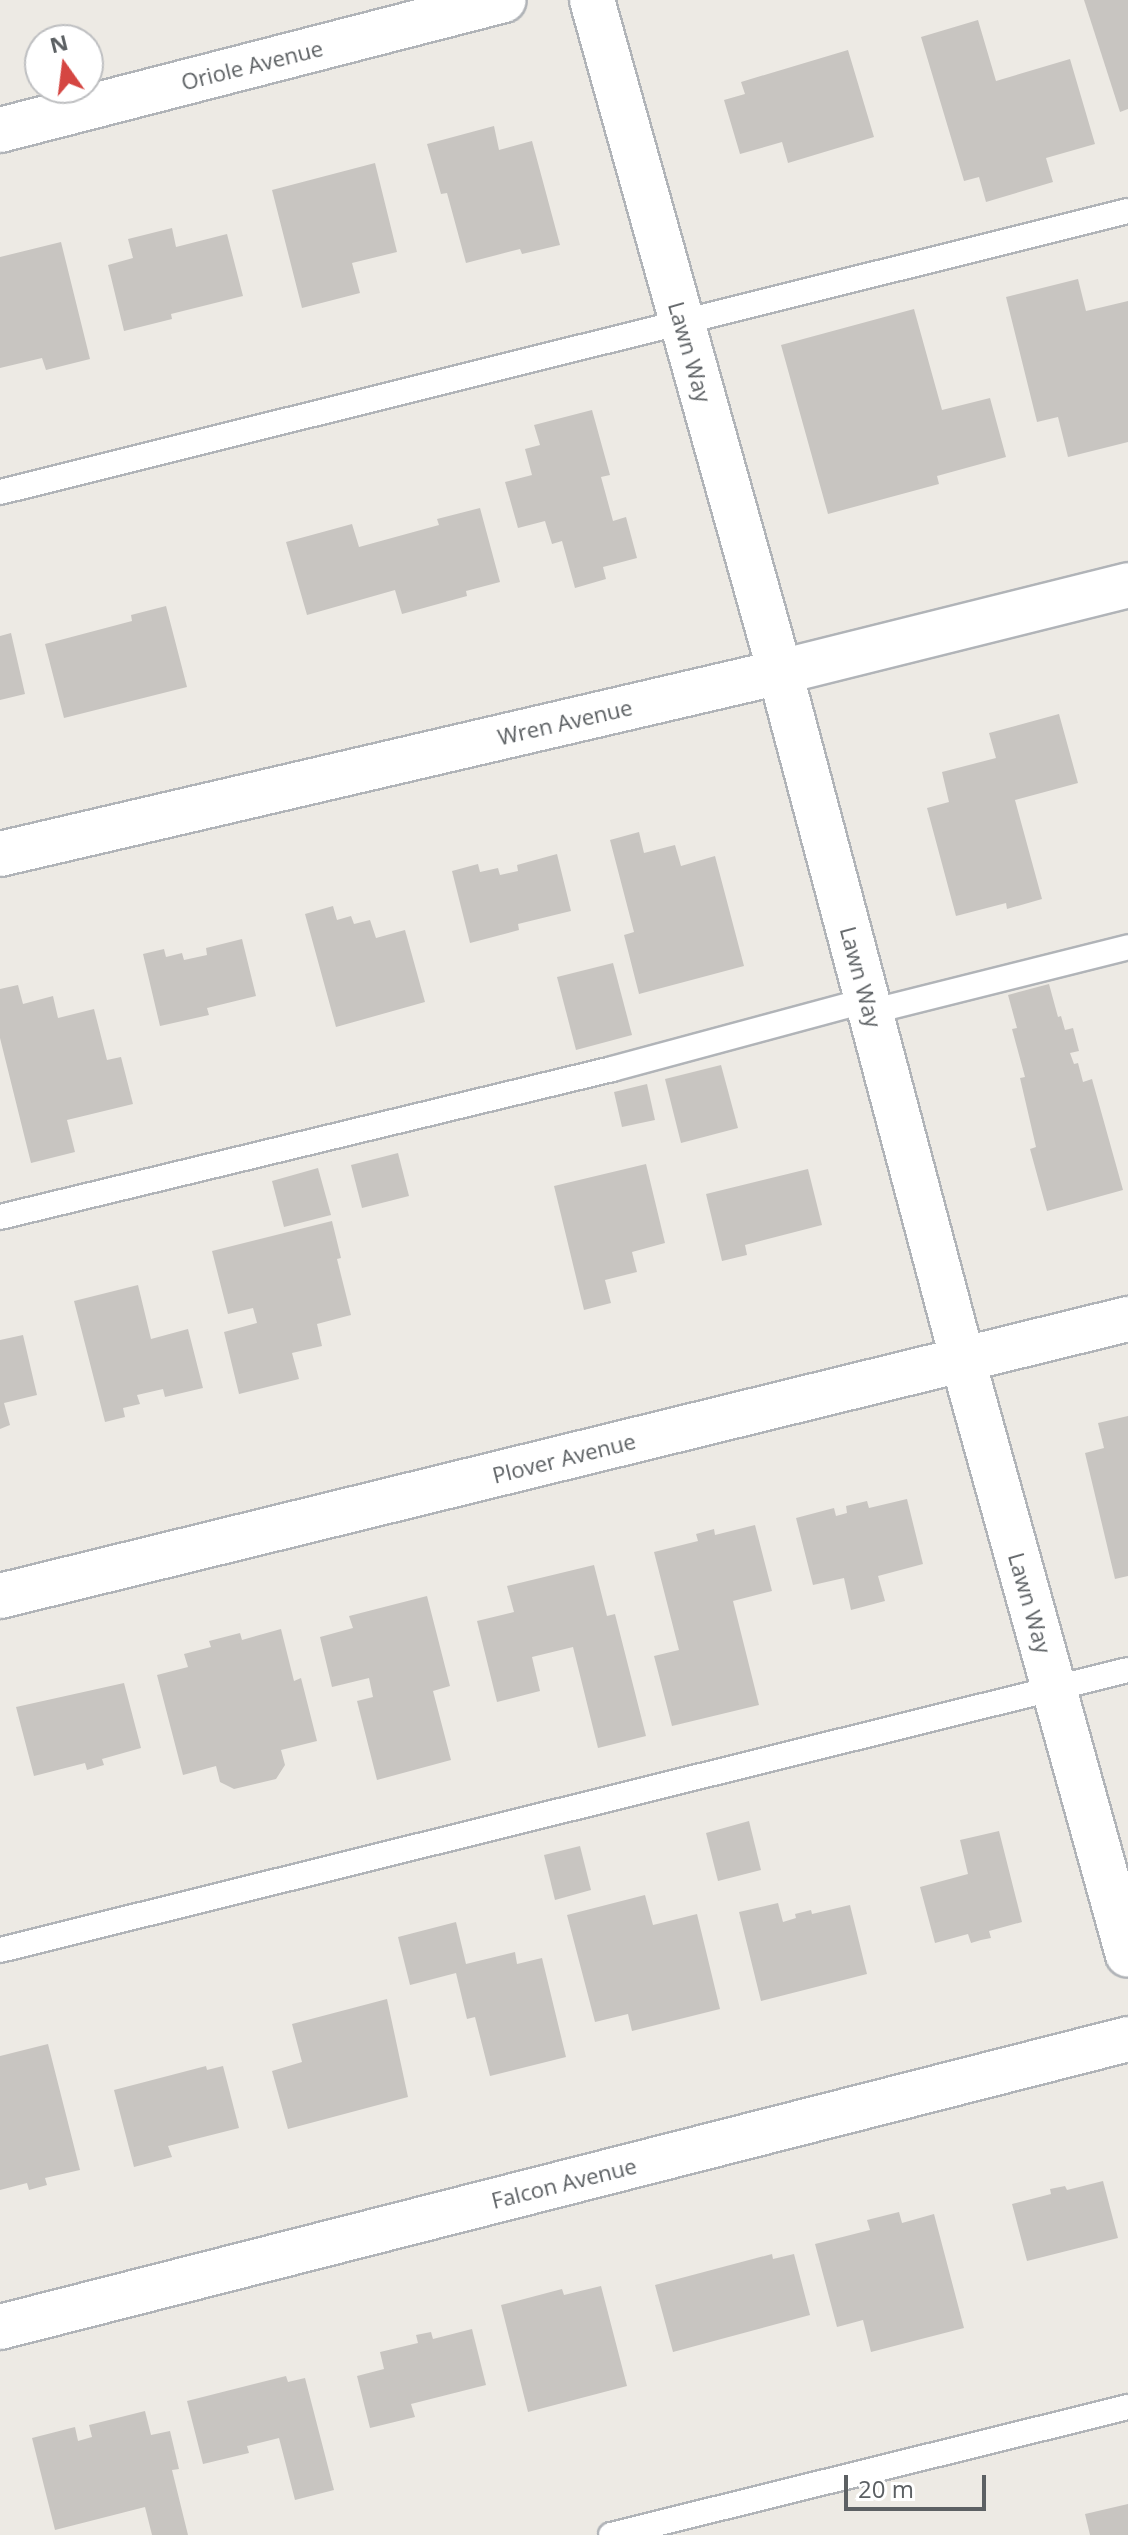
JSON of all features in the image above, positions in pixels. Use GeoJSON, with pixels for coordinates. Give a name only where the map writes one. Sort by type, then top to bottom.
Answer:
{"type":"FeatureCollection","features":[{"type":"Feature","properties":{"kind":"street","name":"Oriole Avenue"},"geometry":{"type":"LineString","coordinates":[[0,130],[504,0]]}},
{"type":"Feature","properties":{"kind":"street","name":"Lawn Way"},"geometry":{"type":"LineString","coordinates":[[592,0],[780,672],[963,1361],[1128,1955]]}},
{"type":"Feature","properties":{"kind":"street","name":"Wren Avenue"},"geometry":{"type":"LineString","coordinates":[[0,854],[780,672],[1128,585]]}},
{"type":"Feature","properties":{"kind":"street","name":"Plover Avenue"},"geometry":{"type":"LineString","coordinates":[[0,1596],[1128,1319]]}},
{"type":"Feature","properties":{"kind":"street","name":"Falcon Avenue"},"geometry":{"type":"LineString","coordinates":[[0,2327],[1128,2039]]}},
{"type":"Feature","properties":{"kind":"lane"},"geometry":{"type":"LineString","coordinates":[[0,492],[1128,211]]}},
{"type":"Feature","properties":{"kind":"lane"},"geometry":{"type":"LineString","coordinates":[[0,1217],[869,1006],[1128,947]]}},
{"type":"Feature","properties":{"kind":"lane"},"geometry":{"type":"LineString","coordinates":[[0,1950],[1128,1670]]}},
{"type":"Feature","properties":{"kind":"lane"},"geometry":{"type":"LineString","coordinates":[[611,2535],[1128,2407]]}},
{"type":"Feature","properties":{"kind":"building"},"geometry":{"type":"Polygon","coordinates":[[[1084,0],[1128,0],[1128,109],[1120,112],[1084,0]]]}},
{"type":"Feature","properties":{"kind":"building"},"geometry":{"type":"Polygon","coordinates":[[[978,20],[996,81],[1070,59],[1095,144],[1046,158],[1053,182],[986,202],[979,177],[964,181],[921,37],[978,20]]]}},
{"type":"Feature","properties":{"kind":"building"},"geometry":{"type":"Polygon","coordinates":[[[848,50],[874,137],[788,163],[782,142],[740,154],[724,100],[745,94],[741,82],[848,50]]]}},
{"type":"Feature","properties":{"kind":"building"},"geometry":{"type":"Polygon","coordinates":[[[494,126],[499,150],[532,141],[560,245],[522,254],[520,249],[466,263],[447,193],[441,194],[427,144],[494,126]]]}},
{"type":"Feature","properties":{"kind":"building"},"geometry":{"type":"Polygon","coordinates":[[[375,163],[397,252],[352,263],[360,293],[302,308],[272,190],[375,163]]]}},
{"type":"Feature","properties":{"kind":"building"},"geometry":{"type":"Polygon","coordinates":[[[172,228],[176,247],[227,234],[243,296],[171,314],[172,319],[124,331],[108,265],[133,258],[128,239],[172,228]]]}},
{"type":"Feature","properties":{"kind":"building"},"geometry":{"type":"Polygon","coordinates":[[[61,242],[90,359],[46,370],[42,358],[0,368],[0,257],[61,242]]]}},
{"type":"Feature","properties":{"kind":"building"},"geometry":{"type":"Polygon","coordinates":[[[1078,279],[1086,311],[1128,301],[1128,442],[1068,457],[1058,417],[1037,422],[1006,297],[1078,279]]]}},
{"type":"Feature","properties":{"kind":"building"},"geometry":{"type":"Polygon","coordinates":[[[914,309],[942,410],[990,398],[1006,457],[937,476],[939,484],[828,514],[781,345],[914,309]]]}},
{"type":"Feature","properties":{"kind":"building"},"geometry":{"type":"Polygon","coordinates":[[[592,410],[610,475],[601,477],[613,521],[626,517],[637,558],[603,567],[606,579],[575,588],[562,541],[552,544],[545,521],[518,528],[505,482],[532,475],[525,449],[540,445],[534,425],[592,410]]]}},
{"type":"Feature","properties":{"kind":"building"},"geometry":{"type":"Polygon","coordinates":[[[480,508],[500,582],[466,591],[467,596],[402,614],[395,590],[307,615],[286,542],[352,524],[359,547],[439,525],[437,519],[480,508]]]}},
{"type":"Feature","properties":{"kind":"building"},"geometry":{"type":"Polygon","coordinates":[[[166,606],[187,687],[64,718],[45,644],[132,621],[131,615],[166,606]]]}},
{"type":"Feature","properties":{"kind":"building"},"geometry":{"type":"Polygon","coordinates":[[[11,633],[25,694],[0,700],[0,636],[11,633]]]}},
{"type":"Feature","properties":{"kind":"building"},"geometry":{"type":"Polygon","coordinates":[[[1059,714],[1078,783],[1015,800],[1042,899],[1007,909],[1006,903],[956,916],[927,808],[949,802],[942,772],[996,758],[989,733],[1059,714]]]}},
{"type":"Feature","properties":{"kind":"building"},"geometry":{"type":"Polygon","coordinates":[[[639,832],[644,853],[675,845],[681,866],[715,856],[744,966],[639,994],[624,935],[634,932],[610,840],[639,832]]]}},
{"type":"Feature","properties":{"kind":"building"},"geometry":{"type":"Polygon","coordinates":[[[557,854],[571,911],[518,924],[519,930],[470,943],[452,871],[478,864],[480,872],[498,868],[500,875],[518,871],[517,865],[557,854]]]}},
{"type":"Feature","properties":{"kind":"building"},"geometry":{"type":"Polygon","coordinates":[[[333,906],[337,920],[351,916],[354,924],[370,920],[376,938],[405,930],[425,1002],[336,1027],[305,914],[333,906]]]}},
{"type":"Feature","properties":{"kind":"building"},"geometry":{"type":"Polygon","coordinates":[[[242,939],[256,996],[207,1008],[209,1015],[160,1026],[143,954],[164,949],[166,957],[182,953],[184,960],[207,955],[206,948],[242,939]]]}},
{"type":"Feature","properties":{"kind":"building"},"geometry":{"type":"Polygon","coordinates":[[[613,963],[632,1035],[576,1050],[557,977],[613,963]]]}},
{"type":"Feature","properties":{"kind":"building"},"geometry":{"type":"Polygon","coordinates":[[[1049,984],[1065,1030],[1073,1028],[1079,1051],[1070,1053],[1074,1064],[1078,1063],[1083,1082],[1092,1079],[1123,1190],[1047,1211],[1030,1149],[1036,1147],[1020,1078],[1025,1077],[1012,1029],[1017,1028],[1008,995],[1049,984]]]}},
{"type":"Feature","properties":{"kind":"building"},"geometry":{"type":"Polygon","coordinates":[[[18,985],[23,1004],[53,996],[58,1018],[94,1009],[107,1060],[121,1057],[133,1104],[67,1120],[75,1152],[31,1163],[0,1038],[0,989],[18,985]]]}},
{"type":"Feature","properties":{"kind":"building"},"geometry":{"type":"Polygon","coordinates":[[[721,1065],[738,1128],[681,1143],[665,1079],[721,1065]]]}},
{"type":"Feature","properties":{"kind":"building"},"geometry":{"type":"Polygon","coordinates":[[[647,1084],[655,1120],[622,1127],[614,1092],[647,1084]]]}},
{"type":"Feature","properties":{"kind":"building"},"geometry":{"type":"Polygon","coordinates":[[[398,1153],[409,1196],[362,1208],[351,1165],[398,1153]]]}},
{"type":"Feature","properties":{"kind":"building"},"geometry":{"type":"Polygon","coordinates":[[[646,1164],[665,1243],[632,1252],[637,1272],[605,1280],[611,1303],[584,1310],[554,1186],[646,1164]]]}},
{"type":"Feature","properties":{"kind":"building"},"geometry":{"type":"Polygon","coordinates":[[[318,1168],[331,1215],[284,1227],[272,1181],[318,1168]]]}},
{"type":"Feature","properties":{"kind":"building"},"geometry":{"type":"Polygon","coordinates":[[[808,1169],[822,1225],[745,1245],[747,1255],[722,1261],[706,1194],[808,1169]]]}},
{"type":"Feature","properties":{"kind":"building"},"geometry":{"type":"Polygon","coordinates":[[[332,1221],[341,1258],[337,1259],[351,1315],[317,1324],[322,1346],[292,1353],[299,1379],[239,1394],[224,1332],[257,1323],[253,1308],[228,1314],[212,1251],[332,1221]]]}},
{"type":"Feature","properties":{"kind":"building"},"geometry":{"type":"Polygon","coordinates":[[[138,1285],[151,1339],[188,1329],[203,1388],[165,1397],[163,1389],[137,1395],[140,1404],[123,1408],[125,1417],[105,1422],[74,1301],[138,1285]]]}},
{"type":"Feature","properties":{"kind":"building"},"geometry":{"type":"Polygon","coordinates":[[[23,1335],[37,1395],[4,1403],[10,1425],[0,1429],[0,1340],[23,1335]]]}},
{"type":"Feature","properties":{"kind":"building"},"geometry":{"type":"Polygon","coordinates":[[[1128,1416],[1128,1576],[1115,1579],[1085,1453],[1104,1448],[1098,1423],[1128,1416]]]}},
{"type":"Feature","properties":{"kind":"building"},"geometry":{"type":"Polygon","coordinates":[[[907,1499],[923,1564],[878,1576],[885,1601],[851,1610],[844,1578],[813,1585],[796,1518],[834,1508],[836,1516],[847,1513],[846,1506],[867,1501],[869,1508],[907,1499]]]}},
{"type":"Feature","properties":{"kind":"building"},"geometry":{"type":"Polygon","coordinates":[[[755,1525],[772,1591],[733,1601],[759,1705],[672,1726],[654,1656],[679,1650],[654,1552],[698,1541],[696,1534],[714,1529],[715,1535],[755,1525]]]}},
{"type":"Feature","properties":{"kind":"building"},"geometry":{"type":"Polygon","coordinates":[[[594,1565],[607,1616],[615,1614],[646,1736],[598,1748],[573,1647],[532,1657],[540,1691],[497,1702],[477,1621],[514,1612],[507,1586],[594,1565]]]}},
{"type":"Feature","properties":{"kind":"building"},"geometry":{"type":"Polygon","coordinates":[[[427,1596],[450,1686],[433,1691],[451,1760],[377,1780],[357,1701],[373,1697],[369,1678],[332,1687],[320,1637],[353,1628],[349,1616],[427,1596]]]}},
{"type":"Feature","properties":{"kind":"building"},"geometry":{"type":"Polygon","coordinates":[[[281,1629],[294,1681],[301,1678],[317,1741],[281,1750],[285,1765],[276,1779],[234,1789],[220,1782],[216,1766],[183,1775],[157,1675],[188,1667],[184,1654],[211,1647],[209,1641],[240,1633],[242,1640],[281,1629]]]}},
{"type":"Feature","properties":{"kind":"building"},"geometry":{"type":"Polygon","coordinates":[[[124,1683],[141,1748],[102,1759],[104,1765],[87,1770],[85,1763],[34,1776],[16,1707],[124,1683]]]}},
{"type":"Feature","properties":{"kind":"building"},"geometry":{"type":"Polygon","coordinates":[[[749,1821],[761,1870],[718,1881],[706,1833],[749,1821]]]}},
{"type":"Feature","properties":{"kind":"building"},"geometry":{"type":"Polygon","coordinates":[[[999,1831],[1022,1922],[989,1931],[991,1938],[971,1943],[968,1934],[935,1943],[920,1887],[968,1874],[960,1840],[999,1831]]]}},
{"type":"Feature","properties":{"kind":"building"},"geometry":{"type":"Polygon","coordinates":[[[580,1846],[591,1890],[555,1900],[544,1855],[580,1846]]]}},
{"type":"Feature","properties":{"kind":"building"},"geometry":{"type":"Polygon","coordinates":[[[645,1895],[653,1925],[697,1914],[720,2009],[632,2031],[628,2014],[595,2022],[567,1915],[645,1895]]]}},
{"type":"Feature","properties":{"kind":"building"},"geometry":{"type":"Polygon","coordinates":[[[778,1903],[783,1922],[796,1918],[795,1914],[811,1910],[812,1914],[850,1905],[867,1974],[761,2001],[739,1912],[778,1903]]]}},
{"type":"Feature","properties":{"kind":"building"},"geometry":{"type":"Polygon","coordinates":[[[456,1922],[466,1964],[515,1952],[517,1964],[542,1958],[566,2057],[490,2076],[475,2017],[467,2019],[456,1973],[410,1985],[398,1937],[456,1922]]]}},
{"type":"Feature","properties":{"kind":"building"},"geometry":{"type":"Polygon","coordinates":[[[387,1999],[408,2097],[288,2129],[272,2071],[302,2062],[292,2024],[387,1999]]]}},
{"type":"Feature","properties":{"kind":"building"},"geometry":{"type":"Polygon","coordinates":[[[48,2044],[80,2170],[45,2178],[47,2185],[29,2190],[27,2183],[0,2190],[0,2056],[48,2044]]]}},
{"type":"Feature","properties":{"kind":"building"},"geometry":{"type":"Polygon","coordinates":[[[206,2066],[207,2070],[223,2066],[239,2128],[168,2146],[172,2157],[134,2167],[114,2090],[206,2066]]]}},
{"type":"Feature","properties":{"kind":"building"},"geometry":{"type":"Polygon","coordinates":[[[1103,2181],[1118,2238],[1027,2261],[1012,2204],[1051,2194],[1050,2189],[1065,2186],[1067,2190],[1103,2181]]]}},
{"type":"Feature","properties":{"kind":"building"},"geometry":{"type":"Polygon","coordinates":[[[899,2212],[902,2223],[934,2214],[964,2328],[871,2352],[863,2320],[837,2327],[815,2244],[870,2230],[867,2220],[899,2212]]]}},
{"type":"Feature","properties":{"kind":"building"},"geometry":{"type":"Polygon","coordinates":[[[772,2254],[773,2259],[794,2254],[810,2315],[673,2352],[655,2285],[772,2254]]]}},
{"type":"Feature","properties":{"kind":"building"},"geometry":{"type":"Polygon","coordinates":[[[601,2286],[627,2386],[528,2412],[501,2305],[562,2289],[564,2295],[601,2286]]]}},
{"type":"Feature","properties":{"kind":"building"},"geometry":{"type":"Polygon","coordinates":[[[472,2329],[486,2385],[411,2404],[415,2417],[370,2428],[357,2376],[384,2369],[380,2352],[418,2343],[416,2335],[431,2332],[433,2339],[472,2329]]]}},
{"type":"Feature","properties":{"kind":"building"},"geometry":{"type":"Polygon","coordinates":[[[286,2376],[288,2382],[305,2378],[334,2490],[295,2500],[279,2438],[247,2446],[249,2453],[203,2464],[187,2401],[286,2376]]]}},
{"type":"Feature","properties":{"kind":"building"},"geometry":{"type":"Polygon","coordinates":[[[145,2411],[151,2435],[170,2431],[179,2469],[172,2470],[188,2535],[152,2535],[145,2507],[55,2530],[32,2438],[75,2427],[78,2441],[92,2437],[89,2425],[145,2411]]]}},
{"type":"Feature","properties":{"kind":"building"},"geometry":{"type":"Polygon","coordinates":[[[1128,2504],[1128,2535],[1090,2535],[1085,2514],[1128,2504]]]}}]}
